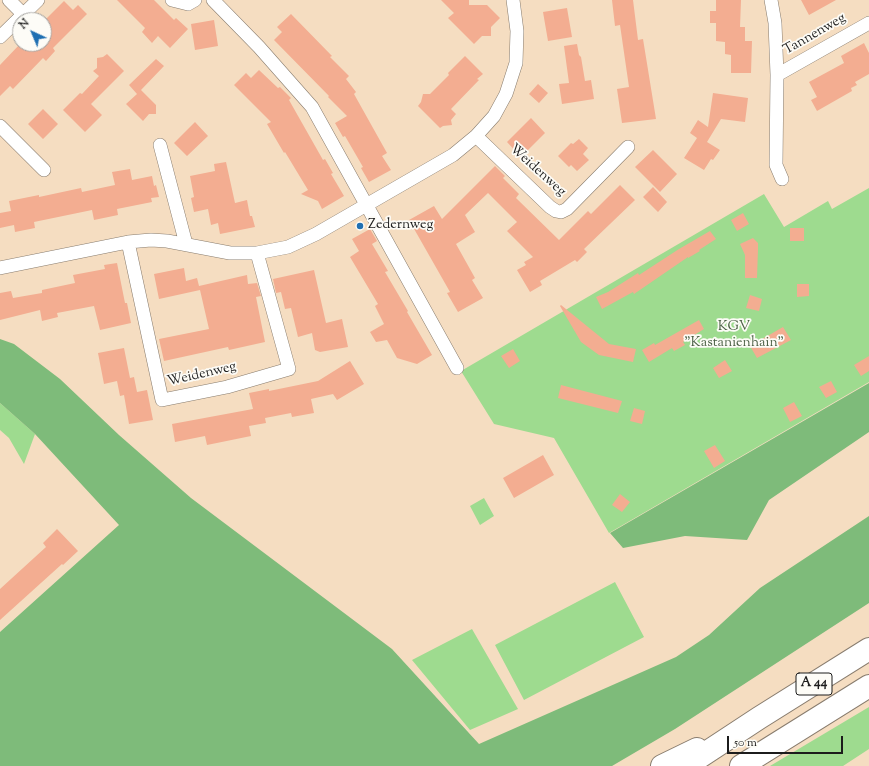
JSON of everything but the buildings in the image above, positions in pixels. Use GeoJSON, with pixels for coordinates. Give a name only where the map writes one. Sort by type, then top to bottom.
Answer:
{"type":"FeatureCollection","features":[{"type":"Feature","properties":{"kind":"highway","name":"A 44"},"geometry":{"type":"LineString","coordinates":[[686,766],[869,649]]}},
{"type":"Feature","properties":{"kind":"highway","name":"A 44"},"geometry":{"type":"LineString","coordinates":[[741,766],[869,686]]}},
{"type":"Feature","properties":{"kind":"highway"},"geometry":{"type":"LineString","coordinates":[[662,766],[759,718]]}},
{"type":"Feature","properties":{"kind":"street"},"geometry":{"type":"LineString","coordinates":[[9,0],[21,12]]}},
{"type":"Feature","properties":{"kind":"street"},"geometry":{"type":"LineString","coordinates":[[25,12],[38,0]]}},
{"type":"Feature","properties":{"kind":"street"},"geometry":{"type":"LineString","coordinates":[[172,0],[188,4],[195,0]]}},
{"type":"Feature","properties":{"kind":"street"},"geometry":{"type":"LineString","coordinates":[[213,0],[259,47],[312,107],[457,368]]}},
{"type":"Feature","properties":{"kind":"street"},"geometry":{"type":"LineString","coordinates":[[0,268],[128,242],[167,241],[230,253],[257,253],[288,246],[316,234],[453,155],[476,136],[494,116],[506,94],[516,63],[517,31],[513,0]]}},
{"type":"Feature","properties":{"kind":"street","name":"Tannenweg"},"geometry":{"type":"LineString","coordinates":[[771,0],[775,23],[777,75],[776,165],[782,179]]}},
{"type":"Feature","properties":{"kind":"street","name":"Tannenweg"},"geometry":{"type":"LineString","coordinates":[[777,75],[869,23]]}},
{"type":"Feature","properties":{"kind":"street"},"geometry":{"type":"LineString","coordinates":[[0,37],[12,25]]}},
{"type":"Feature","properties":{"kind":"street"},"geometry":{"type":"LineString","coordinates":[[0,126],[44,170]]}},
{"type":"Feature","properties":{"kind":"street","name":"Weidenweg"},"geometry":{"type":"LineString","coordinates":[[476,136],[550,207],[561,212],[567,209],[628,147]]}},
{"type":"Feature","properties":{"kind":"street"},"geometry":{"type":"LineString","coordinates":[[160,145],[186,244]]}},
{"type":"Feature","properties":{"kind":"street","name":"Weidenweg"},"geometry":{"type":"LineString","coordinates":[[128,242],[162,400],[227,387],[289,369],[257,253]]}},
{"type":"Feature","properties":{"kind":"green space","name":"KGV \"Kastanienhain\""},"geometry":{"type":"Polygon","coordinates":[[[869,188],[869,382],[609,533],[554,438],[494,424],[461,371],[764,194],[784,227],[828,201],[832,209],[869,188]]]}},
{"type":"Feature","properties":{"kind":"green space"},"geometry":{"type":"Polygon","coordinates":[[[0,339],[14,344],[60,379],[119,435],[191,498],[392,649],[479,744],[676,657],[709,635],[760,588],[869,516],[869,603],[675,729],[612,766],[0,766],[0,632],[119,525],[35,434],[0,403],[0,339]]]}},
{"type":"Feature","properties":{"kind":"green space"},"geometry":{"type":"Polygon","coordinates":[[[869,383],[869,432],[769,500],[747,540],[685,536],[623,548],[610,533],[869,383]]]}},
{"type":"Feature","properties":{"kind":"green space"},"geometry":{"type":"Polygon","coordinates":[[[0,403],[35,434],[24,464],[9,438],[0,430],[0,403]]]}},
{"type":"Feature","properties":{"kind":"green space"},"geometry":{"type":"Polygon","coordinates":[[[484,498],[494,516],[480,525],[470,506],[484,498]]]}},
{"type":"Feature","properties":{"kind":"green space"},"geometry":{"type":"Polygon","coordinates":[[[615,582],[644,637],[524,700],[495,645],[615,582]]]}},
{"type":"Feature","properties":{"kind":"green space"},"geometry":{"type":"Polygon","coordinates":[[[472,629],[518,709],[470,730],[412,660],[472,629]]]}},
{"type":"Feature","properties":{"kind":"green space"},"geometry":{"type":"Polygon","coordinates":[[[869,707],[869,749],[843,766],[770,766],[869,707]]]}},
{"type":"Feature","properties":{"kind":"place","name":"Zedernweg"},"geometry":{"type":"Point","coordinates":[360,226]}}]}
